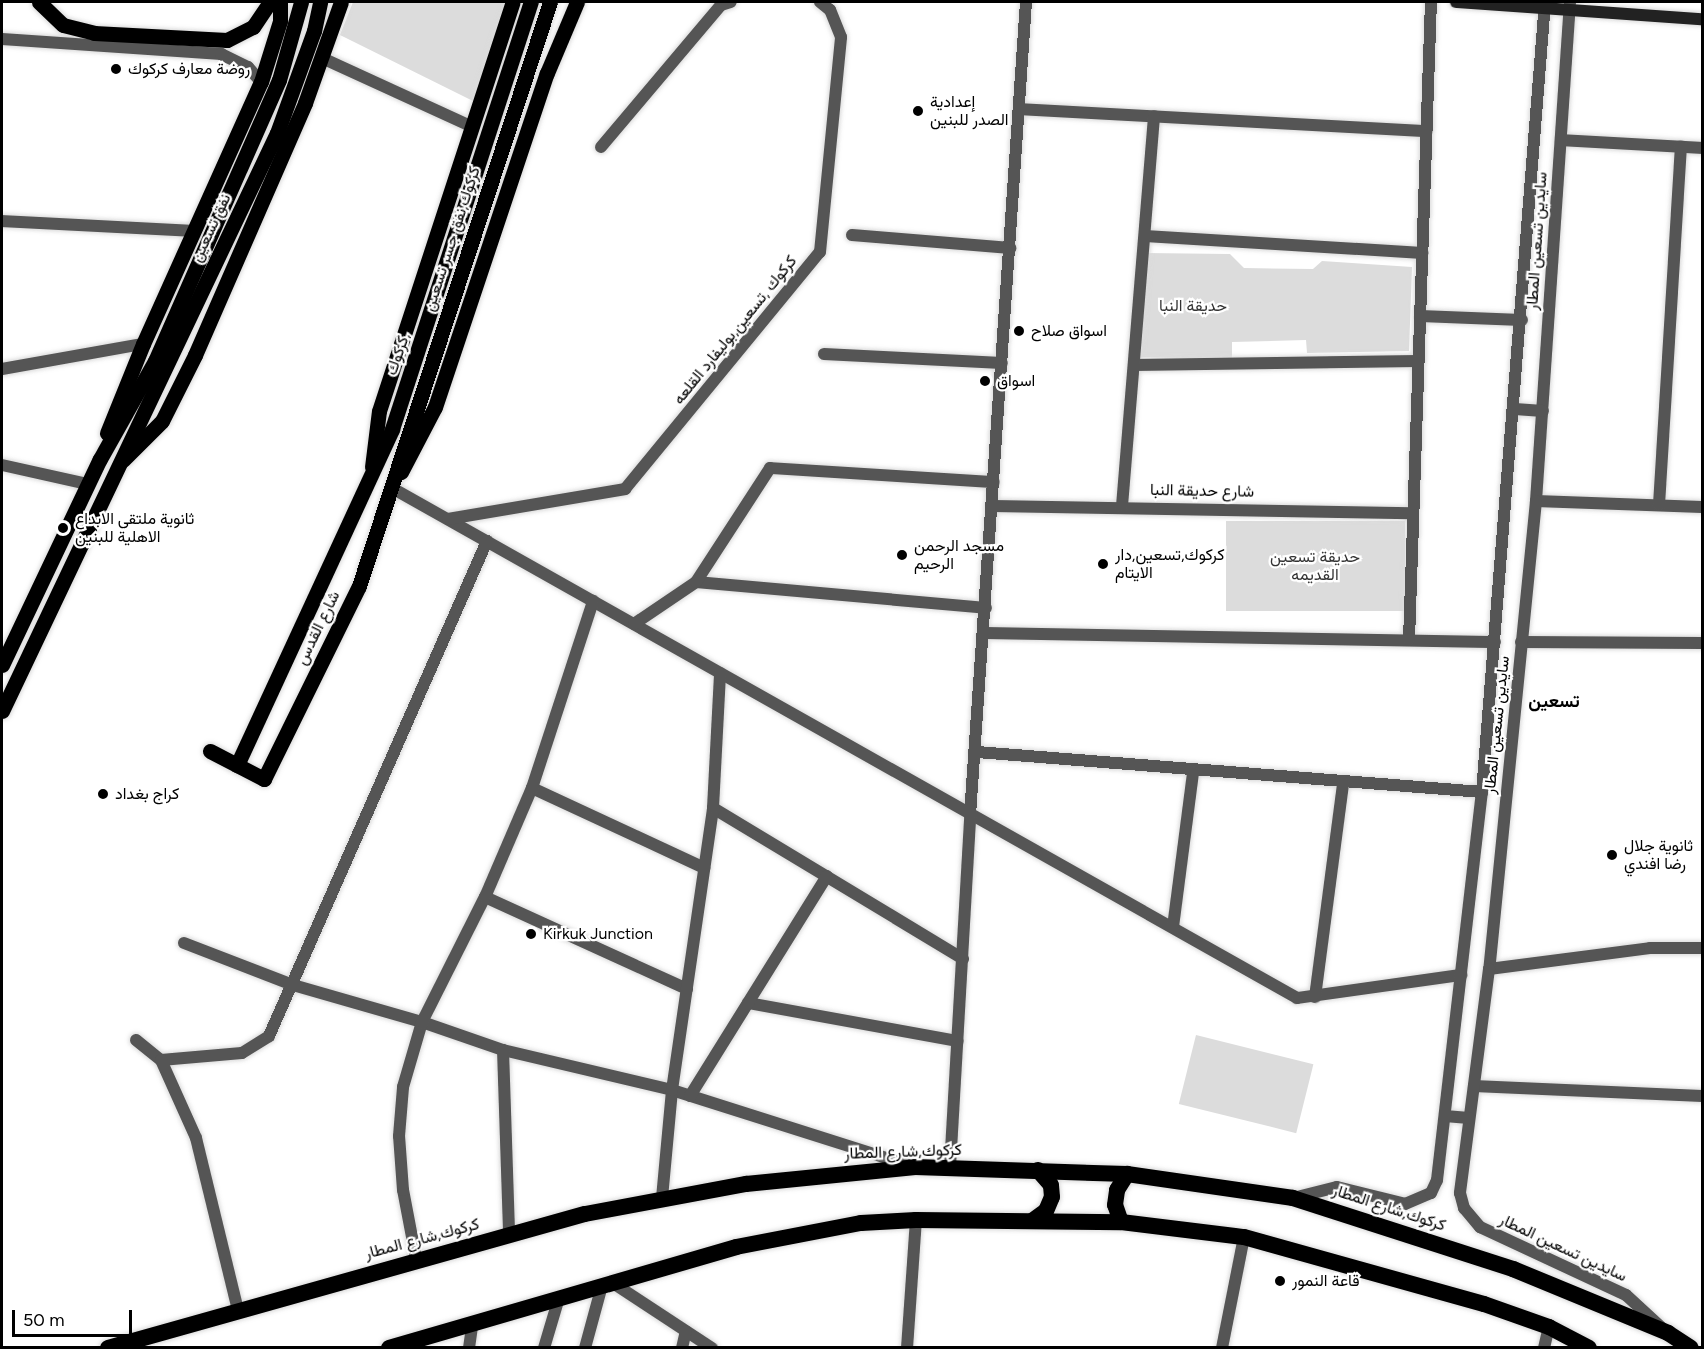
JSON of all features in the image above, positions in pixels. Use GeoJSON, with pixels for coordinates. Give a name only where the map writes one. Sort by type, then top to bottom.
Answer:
{"type":"FeatureCollection","features":[{"type":"Feature","properties":{"kind":"highway","name":"كركوك,شارع المطار"},"geometry":{"type":"LineString","coordinates":[[108,1347],[416,1258],[662,1198],[746,1184],[915,1167],[1127,1174],[1293,1198],[1462,1251],[1668,1333],[1691,1347]]}},
{"type":"Feature","properties":{"kind":"highway"},"geometry":{"type":"LineString","coordinates":[[1032,1221],[1046,1211],[1052,1197],[1051,1185],[1038,1170]]}},
{"type":"Feature","properties":{"kind":"highway"},"geometry":{"type":"LineString","coordinates":[[1121,1222],[1115,1205],[1117,1190],[1127,1174]]}},
{"type":"Feature","properties":{"kind":"highway"},"geometry":{"type":"LineString","coordinates":[[389,1347],[472,1326],[696,1259],[798,1233],[861,1223],[915,1220],[1121,1222],[1244,1238],[1484,1304],[1549,1327],[1589,1347]]}},
{"type":"Feature","properties":{"kind":"main road"},"geometry":{"type":"LineString","coordinates":[[39,2],[63,25],[94,33],[227,40],[253,27],[270,2]]}},
{"type":"Feature","properties":{"kind":"main road"},"geometry":{"type":"LineString","coordinates":[[2,665],[100,459],[110,422],[143,344],[261,82],[280,21],[280,2]]}},
{"type":"Feature","properties":{"kind":"main road","name":"نفق تسعين"},"geometry":{"type":"LineString","coordinates":[[100,459],[155,361],[279,80],[301,2]]}},
{"type":"Feature","properties":{"kind":"main road","name":"نفق تسعين"},"geometry":{"type":"LineString","coordinates":[[2,711],[118,464],[168,367],[277,133],[314,31],[320,2]]}},
{"type":"Feature","properties":{"kind":"main road"},"geometry":{"type":"LineString","coordinates":[[118,464],[138,448],[162,421],[191,365],[322,58],[341,2]]}},
{"type":"Feature","properties":{"kind":"main road"},"geometry":{"type":"LineString","coordinates":[[372,476],[380,411],[513,2]]}},
{"type":"Feature","properties":{"kind":"main road","name":"كركوك,"},"geometry":{"type":"LineString","coordinates":[[372,476],[392,429],[531,2]]}},
{"type":"Feature","properties":{"kind":"main road","name":"كركوك,نفق جسر تسعين"},"geometry":{"type":"LineString","coordinates":[[392,488],[550,2]]}},
{"type":"Feature","properties":{"kind":"main road"},"geometry":{"type":"LineString","coordinates":[[392,488],[416,450],[435,407],[547,73],[577,2]]}},
{"type":"Feature","properties":{"kind":"main road"},"geometry":{"type":"LineString","coordinates":[[1456,2],[1569,6],[1702,19]]}},
{"type":"Feature","properties":{"kind":"main road","name":"شارع القدس"},"geometry":{"type":"LineString","coordinates":[[372,476],[237,765],[264,779],[362,580],[392,488]]}},
{"type":"Feature","properties":{"kind":"main road"},"geometry":{"type":"LineString","coordinates":[[210,751],[237,765]]}},
{"type":"Feature","properties":{"kind":"street"},"geometry":{"type":"LineString","coordinates":[[601,147],[721,5],[730,2]]}},
{"type":"Feature","properties":{"kind":"street","name":"كركوك ,تسعين,بوليفارد القلعه"},"geometry":{"type":"LineString","coordinates":[[448,519],[625,489],[820,252],[841,37],[830,10],[820,2]]}},
{"type":"Feature","properties":{"kind":"street"},"geometry":{"type":"LineString","coordinates":[[950,1167],[970,815],[977,752],[1026,2]]}},
{"type":"Feature","properties":{"kind":"street"},"geometry":{"type":"LineString","coordinates":[[1409,640],[1411,513],[1431,2]]}},
{"type":"Feature","properties":{"kind":"street","name":"سايدين تسعين المطار"},"geometry":{"type":"LineString","coordinates":[[1293,1198],[1337,1187],[1405,1204],[1431,1193],[1437,1180],[1482,792],[1515,409],[1544,5]]}},
{"type":"Feature","properties":{"kind":"street","name":"سايدين تسعين المطار"},"geometry":{"type":"LineString","coordinates":[[1569,6],[1536,501],[1489,969],[1460,1193],[1474,1221],[1626,1295],[1668,1333]]}},
{"type":"Feature","properties":{"kind":"street"},"geometry":{"type":"LineString","coordinates":[[2,39],[221,54],[248,68],[261,82]]}},
{"type":"Feature","properties":{"kind":"street"},"geometry":{"type":"LineString","coordinates":[[322,58],[473,127]]}},
{"type":"Feature","properties":{"kind":"street"},"geometry":{"type":"LineString","coordinates":[[1019,109],[1426,131]]}},
{"type":"Feature","properties":{"kind":"street"},"geometry":{"type":"LineString","coordinates":[[1122,506],[1154,116]]}},
{"type":"Feature","properties":{"kind":"street"},"geometry":{"type":"LineString","coordinates":[[1560,140],[1702,148]]}},
{"type":"Feature","properties":{"kind":"street"},"geometry":{"type":"LineString","coordinates":[[1659,505],[1681,147]]}},
{"type":"Feature","properties":{"kind":"street"},"geometry":{"type":"LineString","coordinates":[[2,221],[194,231]]}},
{"type":"Feature","properties":{"kind":"street"},"geometry":{"type":"LineString","coordinates":[[852,235],[1010,248]]}},
{"type":"Feature","properties":{"kind":"street"},"geometry":{"type":"LineString","coordinates":[[1144,236],[1422,253]]}},
{"type":"Feature","properties":{"kind":"street"},"geometry":{"type":"LineString","coordinates":[[1420,316],[1522,320]]}},
{"type":"Feature","properties":{"kind":"street"},"geometry":{"type":"LineString","coordinates":[[2,369],[143,344]]}},
{"type":"Feature","properties":{"kind":"street"},"geometry":{"type":"LineString","coordinates":[[824,354],[1002,363]]}},
{"type":"Feature","properties":{"kind":"street"},"geometry":{"type":"LineString","coordinates":[[1134,365],[1418,361]]}},
{"type":"Feature","properties":{"kind":"street"},"geometry":{"type":"LineString","coordinates":[[1515,409],[1543,411]]}},
{"type":"Feature","properties":{"kind":"street"},"geometry":{"type":"LineString","coordinates":[[2,465],[87,484]]}},
{"type":"Feature","properties":{"kind":"street"},"geometry":{"type":"LineString","coordinates":[[634,624],[696,582],[770,468],[994,482]]}},
{"type":"Feature","properties":{"kind":"street"},"geometry":{"type":"LineString","coordinates":[[392,488],[1297,998],[1461,975]]}},
{"type":"Feature","properties":{"kind":"street"},"geometry":{"type":"LineString","coordinates":[[1536,501],[1702,507]]}},
{"type":"Feature","properties":{"kind":"street","name":"شارع حديقة النبا"},"geometry":{"type":"LineString","coordinates":[[993,506],[1122,506],[1411,513]]}},
{"type":"Feature","properties":{"kind":"street"},"geometry":{"type":"LineString","coordinates":[[161,1060],[242,1053],[256,1048],[269,1036],[487,541]]}},
{"type":"Feature","properties":{"kind":"street"},"geometry":{"type":"LineString","coordinates":[[696,582],[986,608]]}},
{"type":"Feature","properties":{"kind":"street"},"geometry":{"type":"LineString","coordinates":[[416,1258],[403,1190],[399,1136],[403,1087],[422,1022],[485,897],[532,788],[593,601]]}},
{"type":"Feature","properties":{"kind":"street"},"geometry":{"type":"LineString","coordinates":[[985,633],[1495,642]]}},
{"type":"Feature","properties":{"kind":"street"},"geometry":{"type":"LineString","coordinates":[[1521,642],[1702,643]]}},
{"type":"Feature","properties":{"kind":"street"},"geometry":{"type":"LineString","coordinates":[[662,1198],[672,1090],[713,808],[720,673]]}},
{"type":"Feature","properties":{"kind":"street"},"geometry":{"type":"LineString","coordinates":[[977,752],[1193,772],[1482,792]]}},
{"type":"Feature","properties":{"kind":"street"},"geometry":{"type":"LineString","coordinates":[[1173,927],[1193,772]]}},
{"type":"Feature","properties":{"kind":"street"},"geometry":{"type":"LineString","coordinates":[[1315,997],[1343,783]]}},
{"type":"Feature","properties":{"kind":"street"},"geometry":{"type":"LineString","coordinates":[[532,788],[704,868]]}},
{"type":"Feature","properties":{"kind":"street"},"geometry":{"type":"LineString","coordinates":[[713,808],[963,959]]}},
{"type":"Feature","properties":{"kind":"street"},"geometry":{"type":"LineString","coordinates":[[690,1096],[827,876]]}},
{"type":"Feature","properties":{"kind":"street"},"geometry":{"type":"LineString","coordinates":[[485,897],[687,989]]}},
{"type":"Feature","properties":{"kind":"street"},"geometry":{"type":"LineString","coordinates":[[184,943],[293,985],[422,1022],[502,1050],[672,1090],[915,1167]]}},
{"type":"Feature","properties":{"kind":"street"},"geometry":{"type":"LineString","coordinates":[[1489,969],[1650,948],[1702,948]]}},
{"type":"Feature","properties":{"kind":"street"},"geometry":{"type":"LineString","coordinates":[[748,1003],[958,1041]]}},
{"type":"Feature","properties":{"kind":"street"},"geometry":{"type":"LineString","coordinates":[[136,1040],[161,1060],[196,1138],[238,1310]]}},
{"type":"Feature","properties":{"kind":"street"},"geometry":{"type":"LineString","coordinates":[[502,1050],[509,1234]]}},
{"type":"Feature","properties":{"kind":"street"},"geometry":{"type":"LineString","coordinates":[[1473,1086],[1702,1096]]}},
{"type":"Feature","properties":{"kind":"street"},"geometry":{"type":"LineString","coordinates":[[1445,1116],[1469,1118]]}},
{"type":"Feature","properties":{"kind":"street"},"geometry":{"type":"LineString","coordinates":[[908,1347],[915,1220]]}},
{"type":"Feature","properties":{"kind":"street"},"geometry":{"type":"LineString","coordinates":[[1222,1347],[1244,1238]]}},
{"type":"Feature","properties":{"kind":"street"},"geometry":{"type":"LineString","coordinates":[[585,1347],[608,1287],[712,1347]]}},
{"type":"Feature","properties":{"kind":"street"},"geometry":{"type":"LineString","coordinates":[[544,1347],[558,1301]]}},
{"type":"Feature","properties":{"kind":"street"},"geometry":{"type":"LineString","coordinates":[[469,1347],[472,1326]]}},
{"type":"Feature","properties":{"kind":"street"},"geometry":{"type":"LineString","coordinates":[[1544,1347],[1549,1327]]}},
{"type":"Feature","properties":{"kind":"street"},"geometry":{"type":"LineString","coordinates":[[682,1347],[686,1331]]}},
{"type":"Feature","properties":{"kind":"green space"},"geometry":{"type":"Polygon","coordinates":[[[353,2],[512,2],[473,101],[340,35],[353,2]]]}},
{"type":"Feature","properties":{"kind":"green space","name":"حديقة النبا"},"geometry":{"type":"Polygon","coordinates":[[[1145,253],[1230,254],[1244,268],[1313,269],[1322,261],[1412,267],[1409,351],[1307,353],[1306,340],[1232,342],[1232,359],[1138,357],[1145,253]]]}},
{"type":"Feature","properties":{"kind":"green space","name":"حديقة تسعين القديمه"},"geometry":{"type":"Polygon","coordinates":[[[1226,521],[1405,521],[1405,611],[1226,611],[1226,521]]]}},
{"type":"Feature","properties":{"kind":"green space"},"geometry":{"type":"Polygon","coordinates":[[[1196,1035],[1313,1064],[1296,1133],[1179,1104],[1196,1035]]]}},
{"type":"Feature","properties":{"kind":"place","name":"روضة معارف كركوك"},"geometry":{"type":"Point","coordinates":[116,69]}},
{"type":"Feature","properties":{"kind":"place","name":"إعدادية الصدر للبنين"},"geometry":{"type":"Point","coordinates":[918,111]}},
{"type":"Feature","properties":{"kind":"place","name":"اسواق صلاح"},"geometry":{"type":"Point","coordinates":[1019,331]}},
{"type":"Feature","properties":{"kind":"place","name":"اسواق"},"geometry":{"type":"Point","coordinates":[985,381]}},
{"type":"Feature","properties":{"kind":"place","name":"ثانوية ملتقى الابداع الاهلية للبنين"},"geometry":{"type":"Point","coordinates":[63,528]}},
{"type":"Feature","properties":{"kind":"place","name":"مسجد الرحمن الرحيم"},"geometry":{"type":"Point","coordinates":[902,555]}},
{"type":"Feature","properties":{"kind":"place","name":"كركوك,تسعين,دار الايتام"},"geometry":{"type":"Point","coordinates":[1103,564]}},
{"type":"Feature","properties":{"kind":"place","name":"كراج بغداد"},"geometry":{"type":"Point","coordinates":[103,794]}},
{"type":"Feature","properties":{"kind":"place","name":"ثانوية جلال رضا افندي"},"geometry":{"type":"Point","coordinates":[1612,855]}},
{"type":"Feature","properties":{"kind":"place","name":"Kirkuk Junction"},"geometry":{"type":"Point","coordinates":[531,934]}},
{"type":"Feature","properties":{"kind":"place","name":"قاعة النمور"},"geometry":{"type":"Point","coordinates":[1280,1281]}},
{"type":"Feature","properties":{"kind":"district","name":"تسعین"},"geometry":{"type":"Point","coordinates":[1554,701]}}]}
